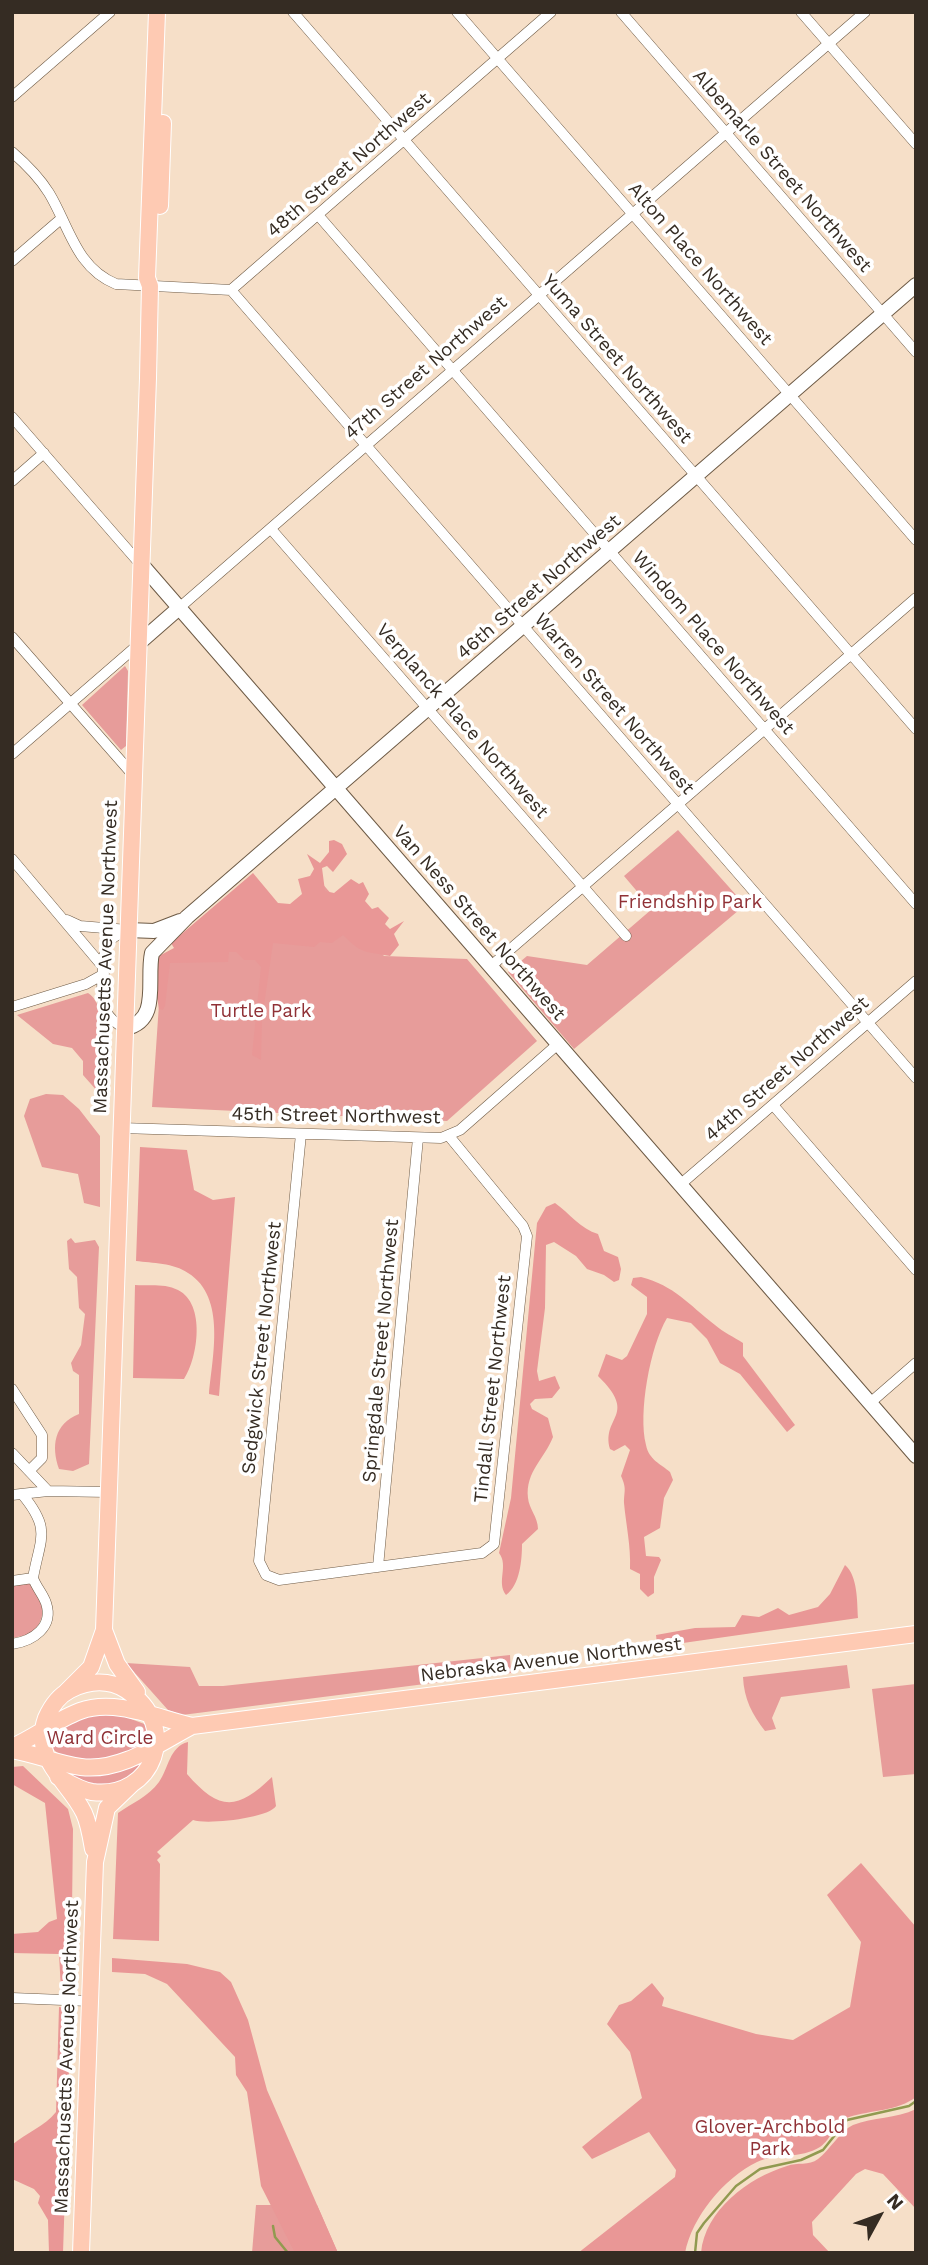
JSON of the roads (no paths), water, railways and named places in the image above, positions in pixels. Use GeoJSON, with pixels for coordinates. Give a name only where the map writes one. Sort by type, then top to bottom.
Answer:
{"type":"FeatureCollection","features":[{"type":"Feature","properties":{"kind":"main road","name":"Massachusetts Avenue Northwest"},"geometry":{"type":"LineString","coordinates":[[43,1732],[51,1708],[94,1664],[104,1630],[142,565],[150,286],[147,275],[157,12]]}},
{"type":"Feature","properties":{"kind":"main road","name":"Massachusetts Avenue Northwest"},"geometry":{"type":"LineString","coordinates":[[150,286],[157,276],[167,12]]}},
{"type":"Feature","properties":{"kind":"main road","name":"Massachusetts Avenue Northwest"},"geometry":{"type":"LineString","coordinates":[[104,1630],[119,1668],[150,1711]]}},
{"type":"Feature","properties":{"kind":"main road","name":"Nebraska Avenue Northwest"},"geometry":{"type":"LineString","coordinates":[[46,1758],[79,1767],[107,1767],[130,1759],[192,1726],[916,1634]]}},
{"type":"Feature","properties":{"kind":"main road"},"geometry":{"type":"LineString","coordinates":[[64,1694],[89,1684],[107,1683],[125,1690],[150,1711],[157,1732],[156,1745]]}},
{"type":"Feature","properties":{"kind":"main road","name":"Nebraska Avenue Northwest"},"geometry":{"type":"LineString","coordinates":[[43,1732],[72,1714],[94,1708],[150,1711],[192,1726]]}},
{"type":"Feature","properties":{"kind":"main road"},"geometry":{"type":"LineString","coordinates":[[43,1732],[46,1758],[12,1749],[43,1732]]}},
{"type":"Feature","properties":{"kind":"main road","name":"Massachusetts Avenue Northwest"},"geometry":{"type":"LineString","coordinates":[[81,2253],[95,1862],[107,1808],[149,1765],[156,1745]]}},
{"type":"Feature","properties":{"kind":"main road","name":"Massachusetts Avenue Northwest"},"geometry":{"type":"LineString","coordinates":[[46,1758],[85,1813],[95,1862]]}},
{"type":"Feature","properties":{"kind":"main road"},"geometry":{"type":"LineString","coordinates":[[58,1777],[80,1788],[96,1792],[112,1791],[132,1784]]}},
{"type":"Feature","properties":{"kind":"street"},"geometry":{"type":"LineString","coordinates":[[12,97],[110,12]]}},
{"type":"Feature","properties":{"kind":"street","name":"Yuma Street Northwest"},"geometry":{"type":"LineString","coordinates":[[293,12],[916,729]]}},
{"type":"Feature","properties":{"kind":"street","name":"Alton Place Northwest"},"geometry":{"type":"LineString","coordinates":[[457,12],[916,540]]}},
{"type":"Feature","properties":{"kind":"street","name":"48th Street Northwest"},"geometry":{"type":"LineString","coordinates":[[232,290],[551,12]]}},
{"type":"Feature","properties":{"kind":"street","name":"Albemarle Street Northwest"},"geometry":{"type":"LineString","coordinates":[[621,12],[916,352]]}},
{"type":"Feature","properties":{"kind":"street"},"geometry":{"type":"LineString","coordinates":[[801,12],[916,144]]}},
{"type":"Feature","properties":{"kind":"street","name":"47th Street Northwest"},"geometry":{"type":"LineString","coordinates":[[12,754],[864,12]]}},
{"type":"Feature","properties":{"kind":"street"},"geometry":{"type":"LineString","coordinates":[[12,152],[45,187],[82,258],[97,274],[116,284],[232,290]]}},
{"type":"Feature","properties":{"kind":"street","name":"Windom Place Northwest"},"geometry":{"type":"LineString","coordinates":[[318,215],[916,904]]}},
{"type":"Feature","properties":{"kind":"street"},"geometry":{"type":"LineString","coordinates":[[12,261],[62,218]]}},
{"type":"Feature","properties":{"kind":"street","name":"46th Street Northwest"},"geometry":{"type":"LineString","coordinates":[[125,1028],[139,1024],[148,1014],[152,953],[187,917],[916,285]]}},
{"type":"Feature","properties":{"kind":"street","name":"Warren Street Northwest"},"geometry":{"type":"LineString","coordinates":[[232,290],[916,1078]]}},
{"type":"Feature","properties":{"kind":"street","name":"Van Ness Street Northwest"},"geometry":{"type":"LineString","coordinates":[[12,417],[916,1456]]}},
{"type":"Feature","properties":{"kind":"street"},"geometry":{"type":"LineString","coordinates":[[12,481],[44,453]]}},
{"type":"Feature","properties":{"kind":"street","name":"Verplanck Place Northwest"},"geometry":{"type":"LineString","coordinates":[[271,529],[626,936]]}},
{"type":"Feature","properties":{"kind":"street"},"geometry":{"type":"LineString","coordinates":[[491,966],[916,598]]}},
{"type":"Feature","properties":{"kind":"street"},"geometry":{"type":"LineString","coordinates":[[12,637],[134,776]]}},
{"type":"Feature","properties":{"kind":"street"},"geometry":{"type":"LineString","coordinates":[[12,859],[64,918],[104,971]]}},
{"type":"Feature","properties":{"kind":"street"},"geometry":{"type":"LineString","coordinates":[[64,918],[80,926],[128,930],[167,928],[187,917]]}},
{"type":"Feature","properties":{"kind":"street"},"geometry":{"type":"LineString","coordinates":[[125,1028],[105,1010],[103,994],[109,942],[128,930]]}},
{"type":"Feature","properties":{"kind":"street"},"geometry":{"type":"LineString","coordinates":[[12,1007],[86,984],[104,971]]}},
{"type":"Feature","properties":{"kind":"street","name":"44th Street Northwest"},"geometry":{"type":"LineString","coordinates":[[681,1184],[916,981]]}},
{"type":"Feature","properties":{"kind":"street"},"geometry":{"type":"LineString","coordinates":[[86,984],[103,994]]}},
{"type":"Feature","properties":{"kind":"street","name":"45th Street Northwest"},"geometry":{"type":"LineString","coordinates":[[121,1128],[418,1138],[449,1136],[558,1044]]}},
{"type":"Feature","properties":{"kind":"street"},"geometry":{"type":"LineString","coordinates":[[773,1105],[916,1270]]}},
{"type":"Feature","properties":{"kind":"street","name":"Sedgwick Street Northwest"},"geometry":{"type":"LineString","coordinates":[[301,1134],[260,1566],[266,1575],[279,1580],[378,1567]]}},
{"type":"Feature","properties":{"kind":"street","name":"Tindall Street Northwest"},"geometry":{"type":"LineString","coordinates":[[378,1567],[482,1553],[491,1549],[495,1537],[526,1231],[449,1136]]}},
{"type":"Feature","properties":{"kind":"street","name":"Springdale Street Northwest"},"geometry":{"type":"LineString","coordinates":[[378,1567],[418,1138]]}},
{"type":"Feature","properties":{"kind":"street"},"geometry":{"type":"LineString","coordinates":[[870,1403],[916,1363]]}},
{"type":"Feature","properties":{"kind":"street"},"geometry":{"type":"LineString","coordinates":[[12,1389],[43,1440],[43,1458],[29,1471]]}},
{"type":"Feature","properties":{"kind":"street"},"geometry":{"type":"LineString","coordinates":[[12,1452],[48,1491]]}},
{"type":"Feature","properties":{"kind":"street"},"geometry":{"type":"LineString","coordinates":[[17,1494],[48,1491],[108,1492]]}},
{"type":"Feature","properties":{"kind":"street"},"geometry":{"type":"LineString","coordinates":[[12,1643],[32,1639],[47,1621],[45,1601],[33,1578],[43,1533],[37,1514],[17,1494]]}},
{"type":"Feature","properties":{"kind":"street"},"geometry":{"type":"LineString","coordinates":[[12,1581],[33,1578]]}},
{"type":"Feature","properties":{"kind":"street"},"geometry":{"type":"LineString","coordinates":[[12,1998],[89,2001]]}},
{"type":"Feature","properties":{"kind":"waterway"},"geometry":{"type":"LineString","coordinates":[[695,2253],[697,2233],[704,2223],[736,2186],[760,2169],[801,2160],[823,2150],[847,2120],[909,2106],[916,2101]]}},
{"type":"Feature","properties":{"kind":"waterway"},"geometry":{"type":"LineString","coordinates":[[273,2226],[275,2237],[288,2253]]}},
{"type":"Feature","properties":{"kind":"park label","name":"Friendship Park"},"geometry":{"type":"Point","coordinates":[690,902]}},
{"type":"Feature","properties":{"kind":"park label","name":"Turtle Park"},"geometry":{"type":"Point","coordinates":[261,1011]}},
{"type":"Feature","properties":{"kind":"park label","name":"Ward Circle"},"geometry":{"type":"Point","coordinates":[100,1738]}},
{"type":"Feature","properties":{"kind":"park label","name":"Glover-Archbold Park"},"geometry":{"type":"Point","coordinates":[770,2138]}}]}
